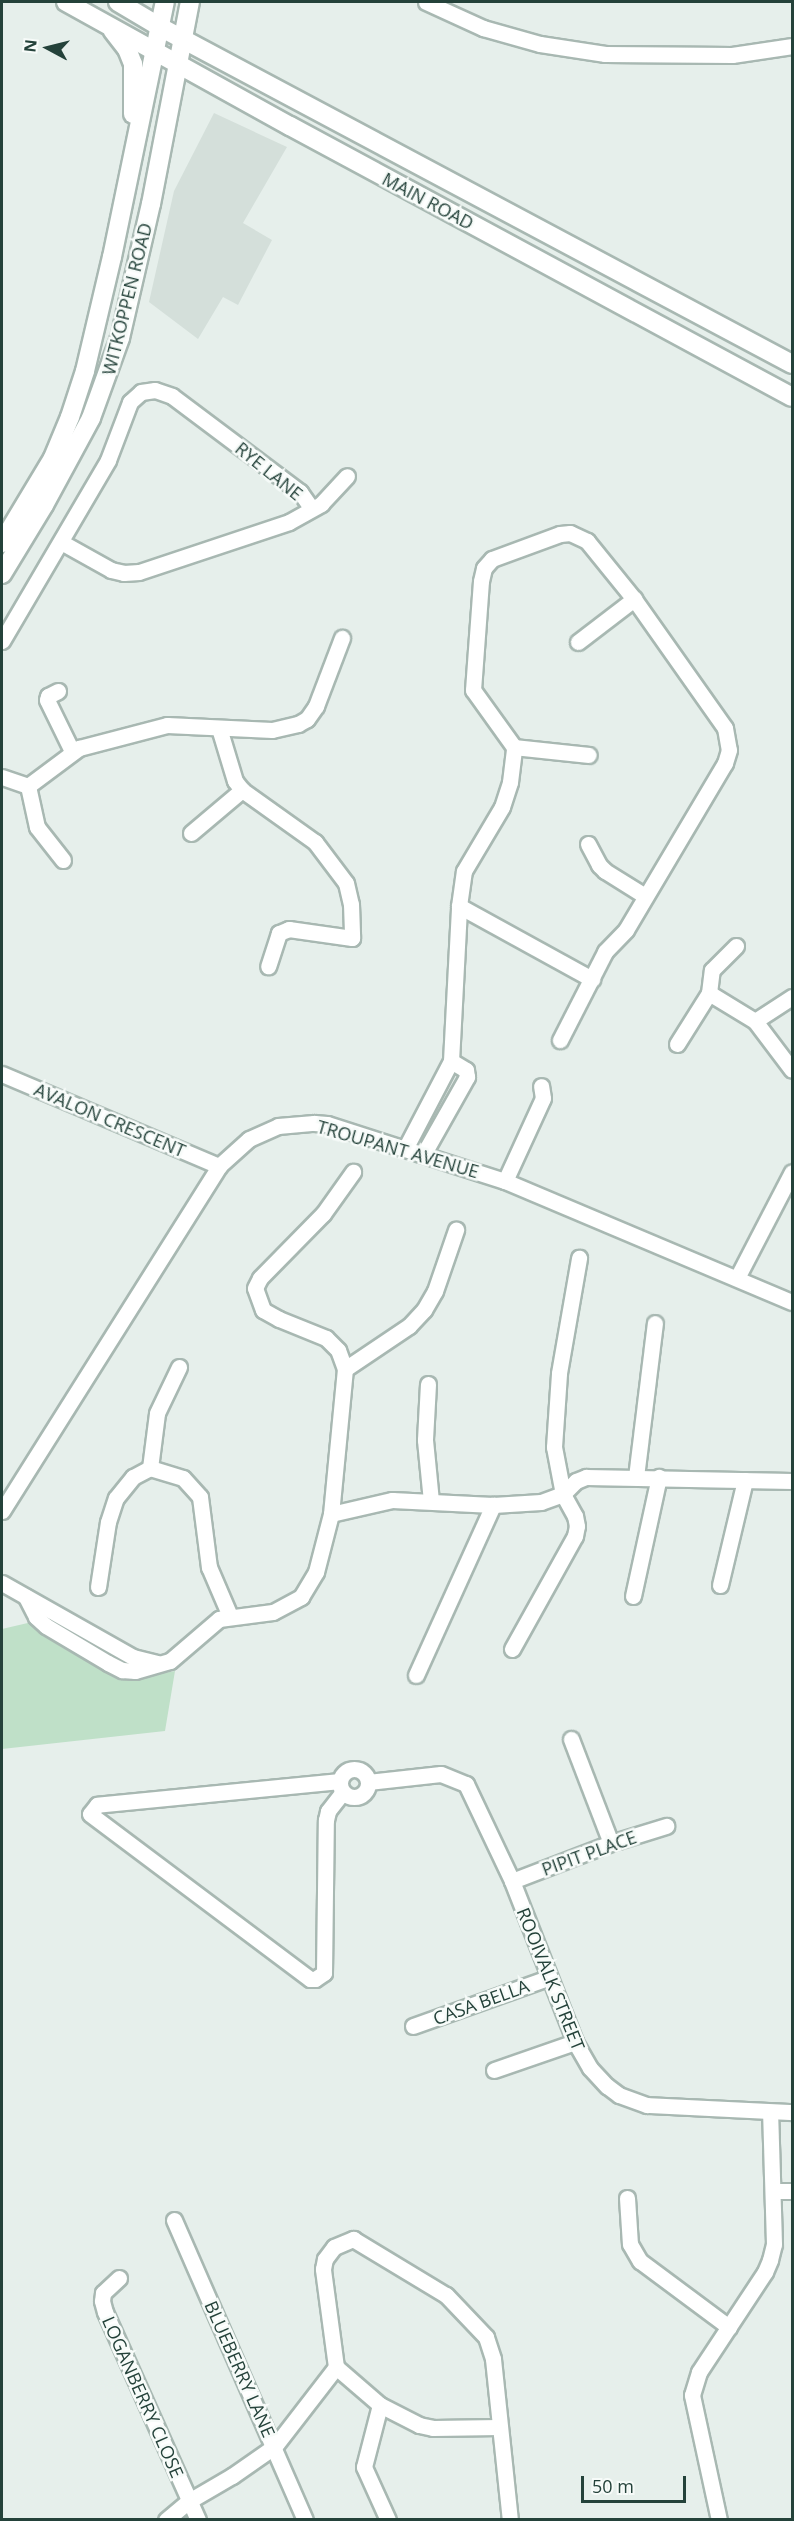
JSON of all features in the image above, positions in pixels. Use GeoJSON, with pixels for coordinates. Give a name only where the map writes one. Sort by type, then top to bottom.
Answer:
{"type":"FeatureCollection","features":[{"type":"Feature","properties":{"kind":"main road","name":"MAIN ROAD"},"geometry":{"type":"LineString","coordinates":[[66,2],[322,144],[792,397]]}},
{"type":"Feature","properties":{"kind":"main road","name":"MAIN ROAD"},"geometry":{"type":"LineString","coordinates":[[118,2],[160,27],[792,364]]}},
{"type":"Feature","properties":{"kind":"main road","name":"WITKOPPEN ROAD"},"geometry":{"type":"LineString","coordinates":[[2,543],[53,458],[70,417],[85,371],[165,2]]}},
{"type":"Feature","properties":{"kind":"main road","name":"WITKOPPEN ROAD"},"geometry":{"type":"LineString","coordinates":[[2,574],[81,437],[106,380],[132,289],[190,2]]}},
{"type":"Feature","properties":{"kind":"main road"},"geometry":{"type":"LineString","coordinates":[[109,26],[127,49],[133,64],[133,155]]}},
{"type":"Feature","properties":{"kind":"street"},"geometry":{"type":"LineString","coordinates":[[426,2],[483,28],[540,44],[605,54],[732,55],[792,46]]}},
{"type":"Feature","properties":{"kind":"street","name":"RYE LANE"},"geometry":{"type":"LineString","coordinates":[[2,641],[108,460],[134,395],[147,390],[172,396],[300,492],[311,508],[289,522],[131,573],[111,570],[61,542]]}},
{"type":"Feature","properties":{"kind":"street"},"geometry":{"type":"LineString","coordinates":[[311,508],[327,499],[347,477]]}},
{"type":"Feature","properties":{"kind":"street"},"geometry":{"type":"LineString","coordinates":[[405,1149],[451,1061],[459,906],[466,866],[508,796],[514,747],[473,690],[477,608],[481,581],[489,562],[514,550],[560,534],[577,535],[597,552],[725,728],[729,750],[726,763],[626,930],[605,952],[561,1040]]}},
{"type":"Feature","properties":{"kind":"street"},"geometry":{"type":"LineString","coordinates":[[578,642],[634,600]]}},
{"type":"Feature","properties":{"kind":"street"},"geometry":{"type":"LineString","coordinates":[[28,786],[72,751],[167,725],[272,730],[298,724],[307,719],[316,706],[342,638]]}},
{"type":"Feature","properties":{"kind":"street"},"geometry":{"type":"LineString","coordinates":[[58,691],[48,696],[47,700],[72,751]]}},
{"type":"Feature","properties":{"kind":"street"},"geometry":{"type":"LineString","coordinates":[[219,728],[235,781],[242,790],[315,842],[346,883],[351,904],[352,938],[289,929],[279,933],[268,966]]}},
{"type":"Feature","properties":{"kind":"street"},"geometry":{"type":"LineString","coordinates":[[514,747],[589,755]]}},
{"type":"Feature","properties":{"kind":"street"},"geometry":{"type":"LineString","coordinates":[[2,777],[28,786]]}},
{"type":"Feature","properties":{"kind":"street"},"geometry":{"type":"LineString","coordinates":[[28,786],[37,827],[63,860]]}},
{"type":"Feature","properties":{"kind":"street"},"geometry":{"type":"LineString","coordinates":[[191,833],[242,790]]}},
{"type":"Feature","properties":{"kind":"street"},"geometry":{"type":"LineString","coordinates":[[588,844],[599,864],[606,871],[645,896]]}},
{"type":"Feature","properties":{"kind":"street"},"geometry":{"type":"LineString","coordinates":[[459,906],[592,979]]}},
{"type":"Feature","properties":{"kind":"street"},"geometry":{"type":"LineString","coordinates":[[677,1044],[709,993],[712,970],[736,946]]}},
{"type":"Feature","properties":{"kind":"street"},"geometry":{"type":"LineString","coordinates":[[709,993],[755,1021],[792,1070]]}},
{"type":"Feature","properties":{"kind":"street"},"geometry":{"type":"LineString","coordinates":[[755,1021],[792,997]]}},
{"type":"Feature","properties":{"kind":"street"},"geometry":{"type":"LineString","coordinates":[[423,1155],[467,1077],[466,1070],[451,1061]]}},
{"type":"Feature","properties":{"kind":"street","name":"AVALON CRESCENT"},"geometry":{"type":"LineString","coordinates":[[2,1074],[219,1166]]}},
{"type":"Feature","properties":{"kind":"street"},"geometry":{"type":"LineString","coordinates":[[505,1181],[543,1098],[541,1086]]}},
{"type":"Feature","properties":{"kind":"street","name":"TROUPANT AVENUE"},"geometry":{"type":"LineString","coordinates":[[2,1511],[219,1166],[236,1149],[264,1131],[299,1123],[327,1125],[505,1181],[792,1302]]}},
{"type":"Feature","properties":{"kind":"street"},"geometry":{"type":"LineString","coordinates":[[2,1583],[26,1597],[36,1617],[46,1626],[108,1664],[122,1670],[135,1671],[170,1661],[219,1619],[273,1612],[301,1597],[316,1572],[331,1514],[345,1369],[332,1343],[263,1310],[255,1288],[260,1278],[323,1214],[353,1172]]}},
{"type":"Feature","properties":{"kind":"street"},"geometry":{"type":"LineString","coordinates":[[737,1278],[792,1172]]}},
{"type":"Feature","properties":{"kind":"street"},"geometry":{"type":"LineString","coordinates":[[345,1369],[409,1326],[424,1310],[435,1291],[456,1230]]}},
{"type":"Feature","properties":{"kind":"street"},"geometry":{"type":"LineString","coordinates":[[512,1648],[575,1536],[578,1526],[576,1516],[563,1494],[554,1447],[558,1384],[579,1258]]}},
{"type":"Feature","properties":{"kind":"street"},"geometry":{"type":"LineString","coordinates":[[636,1477],[655,1323]]}},
{"type":"Feature","properties":{"kind":"street"},"geometry":{"type":"LineString","coordinates":[[150,1468],[157,1413],[179,1367]]}},
{"type":"Feature","properties":{"kind":"street"},"geometry":{"type":"LineString","coordinates":[[428,1384],[425,1440],[431,1501]]}},
{"type":"Feature","properties":{"kind":"street"},"geometry":{"type":"LineString","coordinates":[[98,1587],[110,1513],[116,1498],[132,1477],[150,1468],[183,1478],[200,1497],[209,1566],[230,1616]]}},
{"type":"Feature","properties":{"kind":"street"},"geometry":{"type":"LineString","coordinates":[[331,1514],[386,1501],[493,1505],[541,1502],[563,1494],[583,1478],[659,1477],[792,1481]]}},
{"type":"Feature","properties":{"kind":"street"},"geometry":{"type":"LineString","coordinates":[[633,1596],[659,1477]]}},
{"type":"Feature","properties":{"kind":"street"},"geometry":{"type":"LineString","coordinates":[[720,1585],[745,1480]]}},
{"type":"Feature","properties":{"kind":"street"},"geometry":{"type":"LineString","coordinates":[[416,1675],[493,1505]]}},
{"type":"Feature","properties":{"kind":"street"},"geometry":{"type":"LineString","coordinates":[[571,1739],[611,1843]]}},
{"type":"Feature","properties":{"kind":"street"},"geometry":{"type":"LineString","coordinates":[[341,1787],[97,1805],[90,1814],[310,1979],[315,1979],[324,1973],[328,1811],[341,1787],[343,1774],[354,1769],[362,1772],[368,1782],[365,1792],[359,1796],[349,1796],[341,1787]]}},
{"type":"Feature","properties":{"kind":"street","name":"ROOIVALK STREET"},"geometry":{"type":"LineString","coordinates":[[368,1782],[441,1774],[466,1784],[512,1881],[548,1978],[575,2042],[598,2079],[632,2100],[663,2107],[792,2112]]}},
{"type":"Feature","properties":{"kind":"street","name":"PIPIT PLACE"},"geometry":{"type":"LineString","coordinates":[[512,1881],[611,1843],[666,1826]]}},
{"type":"Feature","properties":{"kind":"street","name":"CASA BELLA"},"geometry":{"type":"LineString","coordinates":[[413,2026],[548,1978]]}},
{"type":"Feature","properties":{"kind":"street"},"geometry":{"type":"LineString","coordinates":[[494,2070],[575,2042]]}},
{"type":"Feature","properties":{"kind":"street"},"geometry":{"type":"LineString","coordinates":[[718,2520],[692,2395],[699,2372],[765,2272],[770,2260],[774,2244],[770,2112]]}},
{"type":"Feature","properties":{"kind":"street"},"geometry":{"type":"LineString","coordinates":[[773,2191],[792,2191]]}},
{"type":"Feature","properties":{"kind":"street"},"geometry":{"type":"LineString","coordinates":[[627,2198],[630,2244],[640,2261],[729,2327]]}},
{"type":"Feature","properties":{"kind":"street","name":"BLUEBERRY LANE"},"geometry":{"type":"LineString","coordinates":[[174,2220],[274,2446],[304,2520]]}},
{"type":"Feature","properties":{"kind":"street"},"geometry":{"type":"LineString","coordinates":[[499,2427],[426,2427],[380,2405],[336,2367],[323,2269],[325,2259],[334,2247],[353,2239],[446,2295],[486,2337],[493,2359],[510,2520]]}},
{"type":"Feature","properties":{"kind":"street","name":"LOGANBERRY CLOSE"},"geometry":{"type":"LineString","coordinates":[[118,2278],[103,2293],[105,2312],[198,2520]]}},
{"type":"Feature","properties":{"kind":"street"},"geometry":{"type":"LineString","coordinates":[[166,2520],[189,2501],[232,2476],[274,2446],[336,2367]]}},
{"type":"Feature","properties":{"kind":"street"},"geometry":{"type":"LineString","coordinates":[[380,2405],[364,2467],[388,2520]]}},
{"type":"Feature","properties":{"kind":"shaded area"},"geometry":{"type":"Polygon","coordinates":[[[214,113],[287,147],[243,223],[272,240],[238,305],[223,297],[198,339],[149,302],[174,191],[214,113]]]}},
{"type":"Feature","properties":{"kind":"green space"},"geometry":{"type":"Polygon","coordinates":[[[32,1622],[125,1680],[175,1671],[165,1731],[2,1749],[2,1629],[32,1622]]]}}]}
